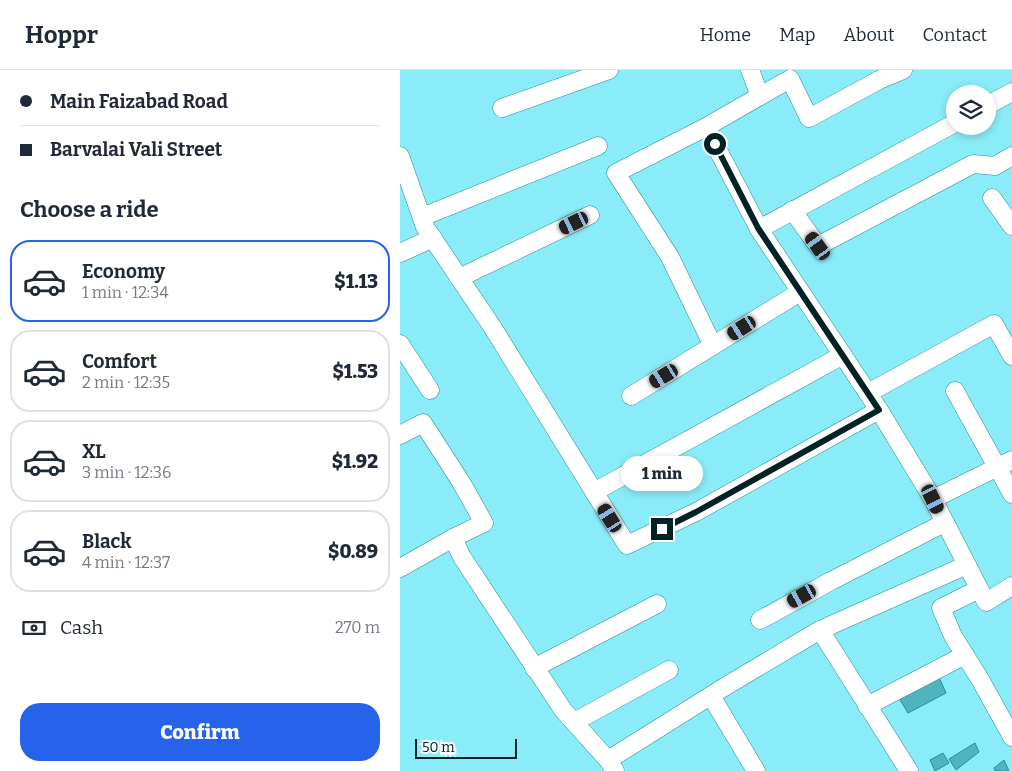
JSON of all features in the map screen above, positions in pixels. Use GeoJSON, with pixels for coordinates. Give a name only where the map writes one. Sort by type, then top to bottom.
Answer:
{"type":"FeatureCollection","features":[{"type":"Feature","properties":{"kind":"street"},"geometry":{"type":"LineString","coordinates":[[502,108],[609,70]]}},
{"type":"Feature","properties":{"kind":"street"},"geometry":{"type":"LineString","coordinates":[[750,70],[760,96]]}},
{"type":"Feature","properties":{"kind":"street"},"geometry":{"type":"LineString","coordinates":[[713,346],[670,257],[616,173],[790,79],[809,118],[879,80],[903,70]]}},
{"type":"Feature","properties":{"kind":"street"},"geometry":{"type":"LineString","coordinates":[[996,101],[1012,92]]}},
{"type":"Feature","properties":{"kind":"street"},"geometry":{"type":"LineString","coordinates":[[706,126],[758,228],[879,410],[933,499],[986,602],[1012,586]]}},
{"type":"Feature","properties":{"kind":"street"},"geometry":{"type":"LineString","coordinates":[[758,228],[946,128]]}},
{"type":"Feature","properties":{"kind":"street"},"geometry":{"type":"LineString","coordinates":[[422,217],[598,146]]}},
{"type":"Feature","properties":{"kind":"street"},"geometry":{"type":"LineString","coordinates":[[400,156],[425,227],[498,336],[627,545],[696,512],[879,410]]}},
{"type":"Feature","properties":{"kind":"street"},"geometry":{"type":"LineString","coordinates":[[792,210],[818,246],[973,164],[995,166],[1012,156]]}},
{"type":"Feature","properties":{"kind":"street"},"geometry":{"type":"LineString","coordinates":[[992,198],[1012,226]]}},
{"type":"Feature","properties":{"kind":"street"},"geometry":{"type":"LineString","coordinates":[[459,278],[590,215]]}},
{"type":"Feature","properties":{"kind":"street"},"geometry":{"type":"LineString","coordinates":[[400,253],[433,238]]}},
{"type":"Feature","properties":{"kind":"street"},"geometry":{"type":"LineString","coordinates":[[631,396],[800,292]]}},
{"type":"Feature","properties":{"kind":"street"},"geometry":{"type":"LineString","coordinates":[[868,393],[994,324],[1012,356]]}},
{"type":"Feature","properties":{"kind":"street"},"geometry":{"type":"LineString","coordinates":[[400,344],[430,390]]}},
{"type":"Feature","properties":{"kind":"street"},"geometry":{"type":"LineString","coordinates":[[594,492],[843,355]]}},
{"type":"Feature","properties":{"kind":"street"},"geometry":{"type":"LineString","coordinates":[[955,391],[1004,464],[1012,494]]}},
{"type":"Feature","properties":{"kind":"street"},"geometry":{"type":"LineString","coordinates":[[400,435],[423,423],[461,482],[484,523],[400,568]]}},
{"type":"Feature","properties":{"kind":"street"},"geometry":{"type":"LineString","coordinates":[[933,499],[1004,464]]}},
{"type":"Feature","properties":{"kind":"street"},"geometry":{"type":"LineString","coordinates":[[760,620],[830,581],[944,523]]}},
{"type":"Feature","properties":{"kind":"street"},"geometry":{"type":"LineString","coordinates":[[453,538],[462,557],[563,710],[612,766],[711,696],[820,630],[967,565]]}},
{"type":"Feature","properties":{"kind":"street"},"geometry":{"type":"LineString","coordinates":[[979,589],[941,608],[953,636],[1012,737]]}},
{"type":"Feature","properties":{"kind":"street"},"geometry":{"type":"LineString","coordinates":[[534,668],[657,604]]}},
{"type":"Feature","properties":{"kind":"street"},"geometry":{"type":"LineString","coordinates":[[820,630],[909,771]]}},
{"type":"Feature","properties":{"kind":"street"},"geometry":{"type":"LineString","coordinates":[[868,706],[965,655]]}},
{"type":"Feature","properties":{"kind":"street"},"geometry":{"type":"LineString","coordinates":[[574,722],[669,670]]}},
{"type":"Feature","properties":{"kind":"street"},"geometry":{"type":"LineString","coordinates":[[711,696],[756,771]]}},
{"type":"Feature","properties":{"kind":"building"},"geometry":{"type":"Polygon","coordinates":[[[937,673],[946,693],[908,713],[896,693],[937,673]]]}},
{"type":"Feature","properties":{"kind":"building"},"geometry":{"type":"Polygon","coordinates":[[[975,743],[979,752],[956,770],[949,759],[975,743]]]}},
{"type":"Feature","properties":{"kind":"building"},"geometry":{"type":"Polygon","coordinates":[[[943,753],[949,763],[935,771],[930,760],[943,753]]]}},
{"type":"Feature","properties":{"kind":"building"},"geometry":{"type":"Polygon","coordinates":[[[1004,760],[1009,771],[995,771],[994,768],[1004,760]]]}},
{"type":"Feature","properties":{"kind":"route"},"geometry":{"type":"LineString","coordinates":[[662,529],[879,410],[758,228],[715,144]]}}]}
